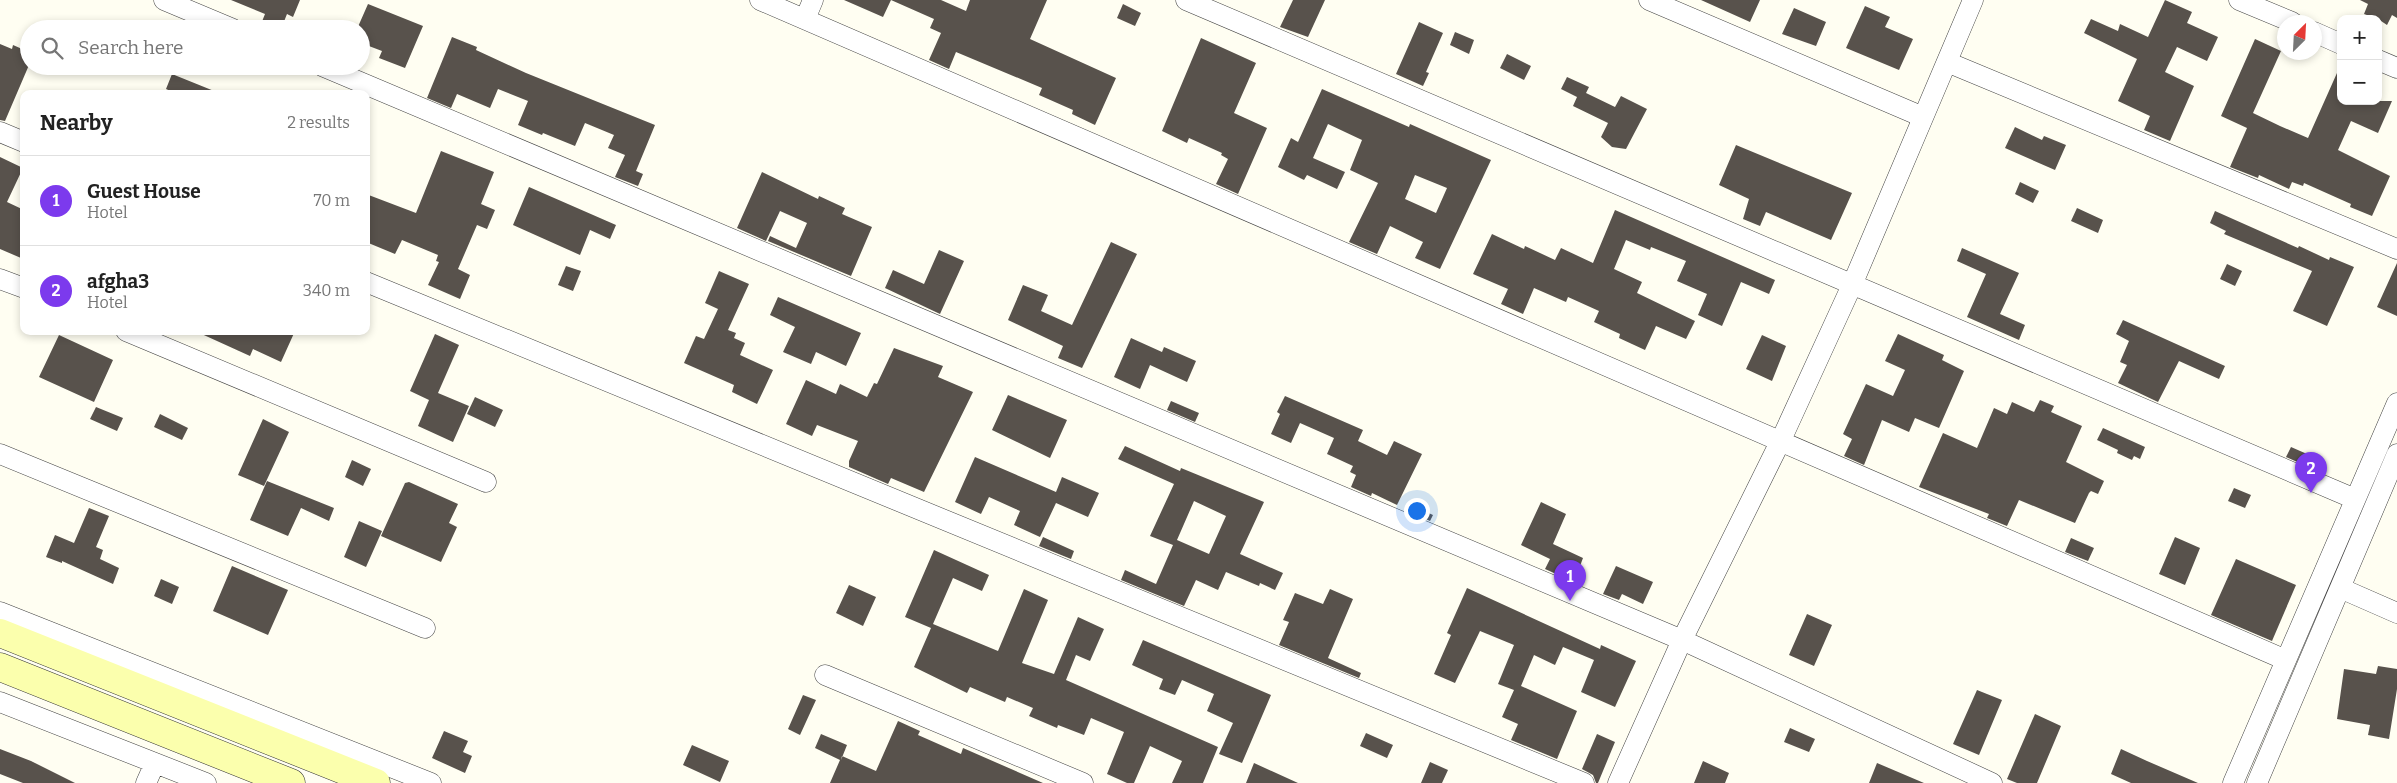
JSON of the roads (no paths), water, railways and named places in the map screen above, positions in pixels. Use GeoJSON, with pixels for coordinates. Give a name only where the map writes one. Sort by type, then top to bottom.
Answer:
{"type":"FeatureCollection","features":[{"type":"Feature","properties":{"kind":"main road"},"geometry":{"type":"LineString","coordinates":[[0,633],[376,783]]}},
{"type":"Feature","properties":{"kind":"main road"},"geometry":{"type":"LineString","coordinates":[[0,667],[292,783]]}},
{"type":"Feature","properties":{"kind":"street"},"geometry":{"type":"LineString","coordinates":[[164,0],[212,20]]}},
{"type":"Feature","properties":{"kind":"street"},"geometry":{"type":"LineString","coordinates":[[760,0],[2286,660]]}},
{"type":"Feature","properties":{"kind":"street"},"geometry":{"type":"LineString","coordinates":[[804,19],[813,0]]}},
{"type":"Feature","properties":{"kind":"street"},"geometry":{"type":"LineString","coordinates":[[1186,0],[2355,499]]}},
{"type":"Feature","properties":{"kind":"street"},"geometry":{"type":"LineString","coordinates":[[1649,0],[1923,117]]}},
{"type":"Feature","properties":{"kind":"street"},"geometry":{"type":"LineString","coordinates":[[1618,783],[1682,640],[1781,440],[1852,285],[1974,0]]}},
{"type":"Feature","properties":{"kind":"street"},"geometry":{"type":"LineString","coordinates":[[2239,0],[2277,16]]}},
{"type":"Feature","properties":{"kind":"street"},"geometry":{"type":"LineString","coordinates":[[2322,36],[2337,42]]}},
{"type":"Feature","properties":{"kind":"street"},"geometry":{"type":"LineString","coordinates":[[1947,62],[2397,249]]}},
{"type":"Feature","properties":{"kind":"street"},"geometry":{"type":"LineString","coordinates":[[2382,62],[2397,68]]}},
{"type":"Feature","properties":{"kind":"street"},"geometry":{"type":"LineString","coordinates":[[343,75],[1682,640],[1992,783]]}},
{"type":"Feature","properties":{"kind":"street"},"geometry":{"type":"LineString","coordinates":[[0,132],[20,140]]}},
{"type":"Feature","properties":{"kind":"street"},"geometry":{"type":"LineString","coordinates":[[0,278],[20,286]]}},
{"type":"Feature","properties":{"kind":"street"},"geometry":{"type":"LineString","coordinates":[[370,284],[1584,783]]}},
{"type":"Feature","properties":{"kind":"street"},"geometry":{"type":"LineString","coordinates":[[136,335],[486,482]]}},
{"type":"Feature","properties":{"kind":"street"},"geometry":{"type":"LineString","coordinates":[[2234,783],[2397,402]]}},
{"type":"Feature","properties":{"kind":"street"},"geometry":{"type":"LineString","coordinates":[[0,454],[425,628]]}},
{"type":"Feature","properties":{"kind":"street"},"geometry":{"type":"LineString","coordinates":[[2257,783],[2397,454]]}},
{"type":"Feature","properties":{"kind":"street"},"geometry":{"type":"LineString","coordinates":[[2340,588],[2397,613]]}},
{"type":"Feature","properties":{"kind":"street"},"geometry":{"type":"LineString","coordinates":[[0,612],[431,783]]}},
{"type":"Feature","properties":{"kind":"street"},"geometry":{"type":"LineString","coordinates":[[825,675],[1083,783]]}},
{"type":"Feature","properties":{"kind":"street"},"geometry":{"type":"LineString","coordinates":[[0,702],[206,783]]}},
{"type":"Feature","properties":{"kind":"street"},"geometry":{"type":"LineString","coordinates":[[2254,735],[2274,742]]}},
{"type":"Feature","properties":{"kind":"street"},"geometry":{"type":"LineString","coordinates":[[146,783],[156,763]]}},
{"type":"Feature","properties":{"kind":"place","name":"afgha3"},"geometry":{"type":"Point","coordinates":[2311,493]}},
{"type":"Feature","properties":{"kind":"place","name":"Guest House"},"geometry":{"type":"Point","coordinates":[1570,601]}}]}
